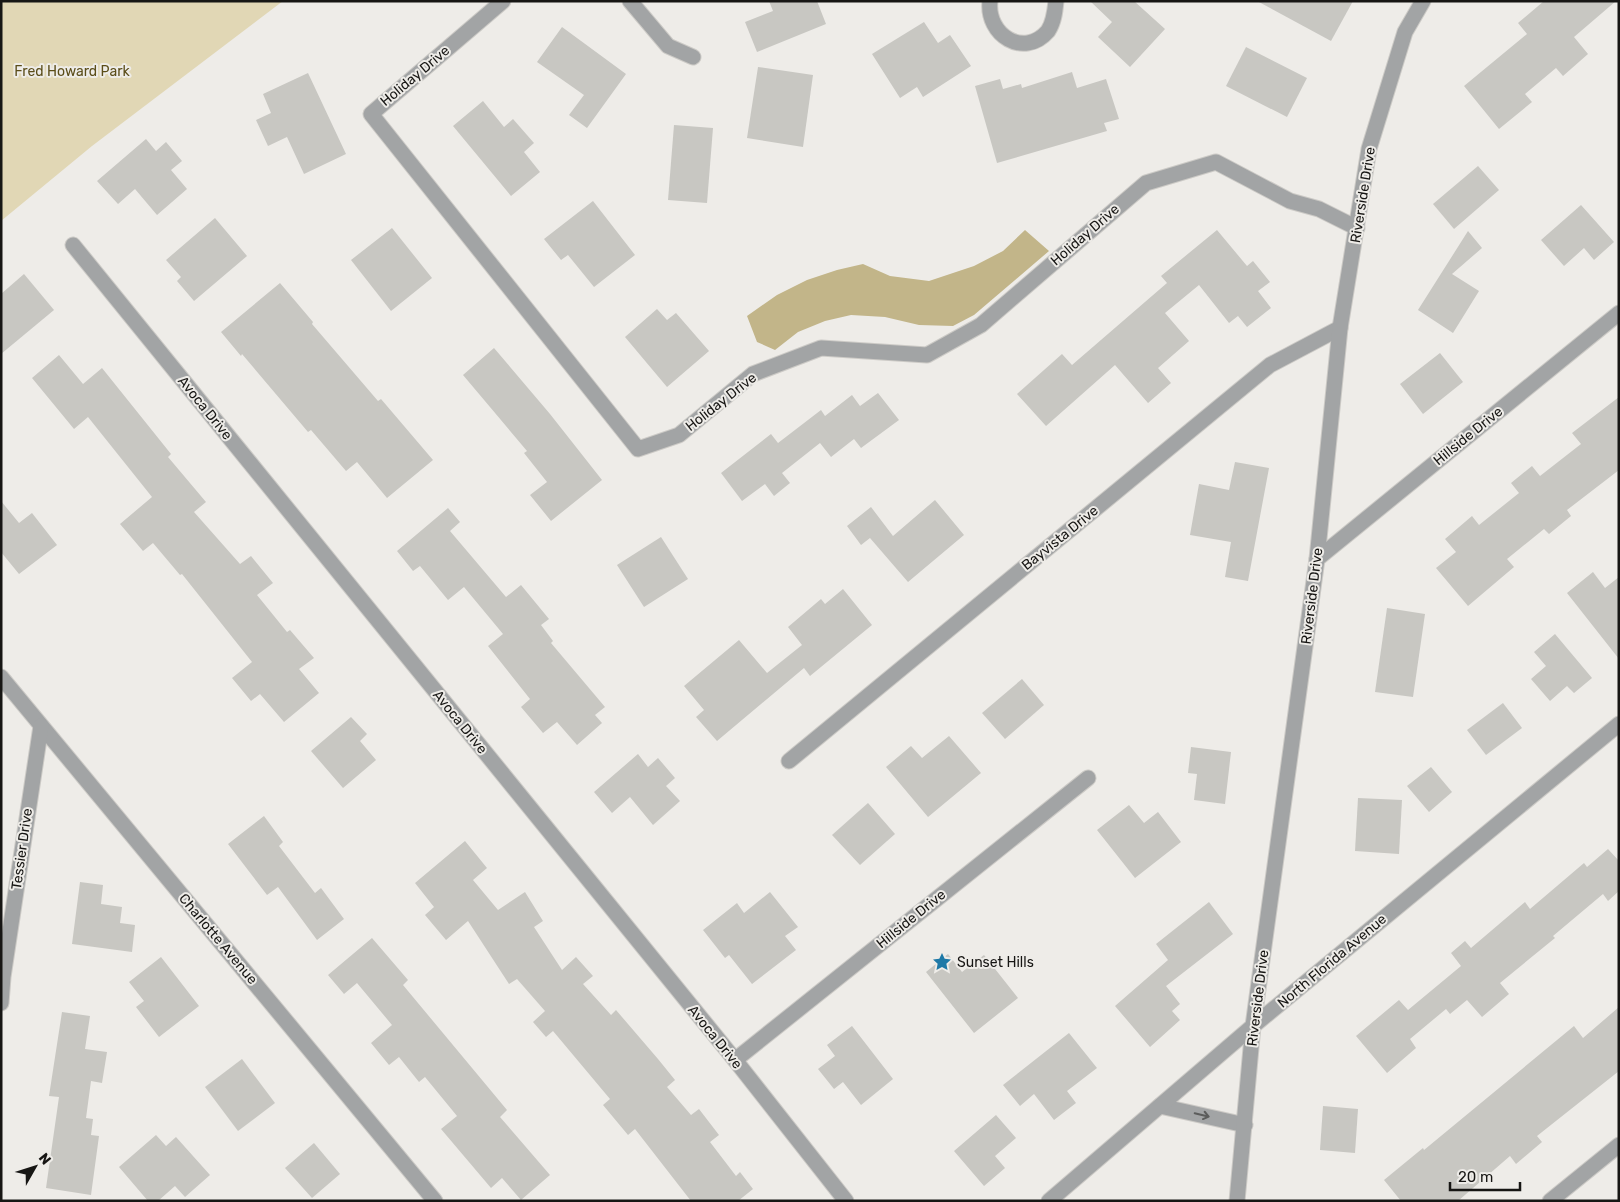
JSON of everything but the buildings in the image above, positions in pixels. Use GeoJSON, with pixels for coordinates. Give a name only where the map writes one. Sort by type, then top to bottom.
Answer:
{"type":"FeatureCollection","features":[{"type":"Feature","properties":{"kind":"street","name":"Holiday Drive"},"geometry":{"type":"LineString","coordinates":[[502,1],[371,114],[638,449],[679,435],[753,374],[821,348],[927,355],[980,325],[1146,183],[1181,172],[1216,162],[1290,201],[1318,209],[1357,228]]}},
{"type":"Feature","properties":{"kind":"street"},"geometry":{"type":"LineString","coordinates":[[630,1],[668,46],[693,57]]}},
{"type":"Feature","properties":{"kind":"street"},"geometry":{"type":"LineString","coordinates":[[990,1],[989,10],[994,26],[1002,36],[1016,43],[1039,38],[1047,31],[1053,20],[1056,1]]}},
{"type":"Feature","properties":{"kind":"street","name":"Riverside Drive"},"geometry":{"type":"LineString","coordinates":[[1237,1201],[1253,1026],[1317,559],[1340,328],[1369,149],[1405,32],[1423,1]]}},
{"type":"Feature","properties":{"kind":"street","name":"Avoca Drive"},"geometry":{"type":"LineString","coordinates":[[73,245],[735,1060],[846,1201]]}},
{"type":"Feature","properties":{"kind":"street","name":"Hillside Drive"},"geometry":{"type":"LineString","coordinates":[[1317,559],[1619,313]]}},
{"type":"Feature","properties":{"kind":"street","name":"Bayvista Drive"},"geometry":{"type":"LineString","coordinates":[[789,761],[1270,365],[1340,328]]}},
{"type":"Feature","properties":{"kind":"street","name":"Charlotte Avenue"},"geometry":{"type":"LineString","coordinates":[[1,677],[435,1201]]}},
{"type":"Feature","properties":{"kind":"street","name":"North Florida Avenue"},"geometry":{"type":"LineString","coordinates":[[1048,1201],[1253,1026],[1619,724]]}},
{"type":"Feature","properties":{"kind":"street","name":"Tessier Drive"},"geometry":{"type":"LineString","coordinates":[[1,1003],[41,726]]}},
{"type":"Feature","properties":{"kind":"street","name":"Hillside Drive"},"geometry":{"type":"LineString","coordinates":[[735,1060],[1088,778]]}},
{"type":"Feature","properties":{"kind":"street"},"geometry":{"type":"LineString","coordinates":[[1160,1106],[1245,1125]]}},
{"type":"Feature","properties":{"kind":"street"},"geometry":{"type":"LineString","coordinates":[[1550,1201],[1619,1145]]}},
{"type":"Feature","properties":{"kind":"green space","name":"Fred Howard Park"},"geometry":{"type":"Polygon","coordinates":[[[1,1],[283,1],[92,146],[1,221],[1,1]]]}},
{"type":"Feature","properties":{"kind":"shaded area"},"geometry":{"type":"Polygon","coordinates":[[[1025,230],[1049,251],[974,315],[953,326],[919,325],[885,317],[851,315],[825,321],[798,332],[775,350],[757,342],[747,316],[777,295],[807,280],[863,264],[890,276],[929,281],[974,266],[1003,251],[1025,230]]]}},
{"type":"Feature","properties":{"kind":"place","name":"Sunset Hills"},"geometry":{"type":"Point","coordinates":[942,962]}}]}
